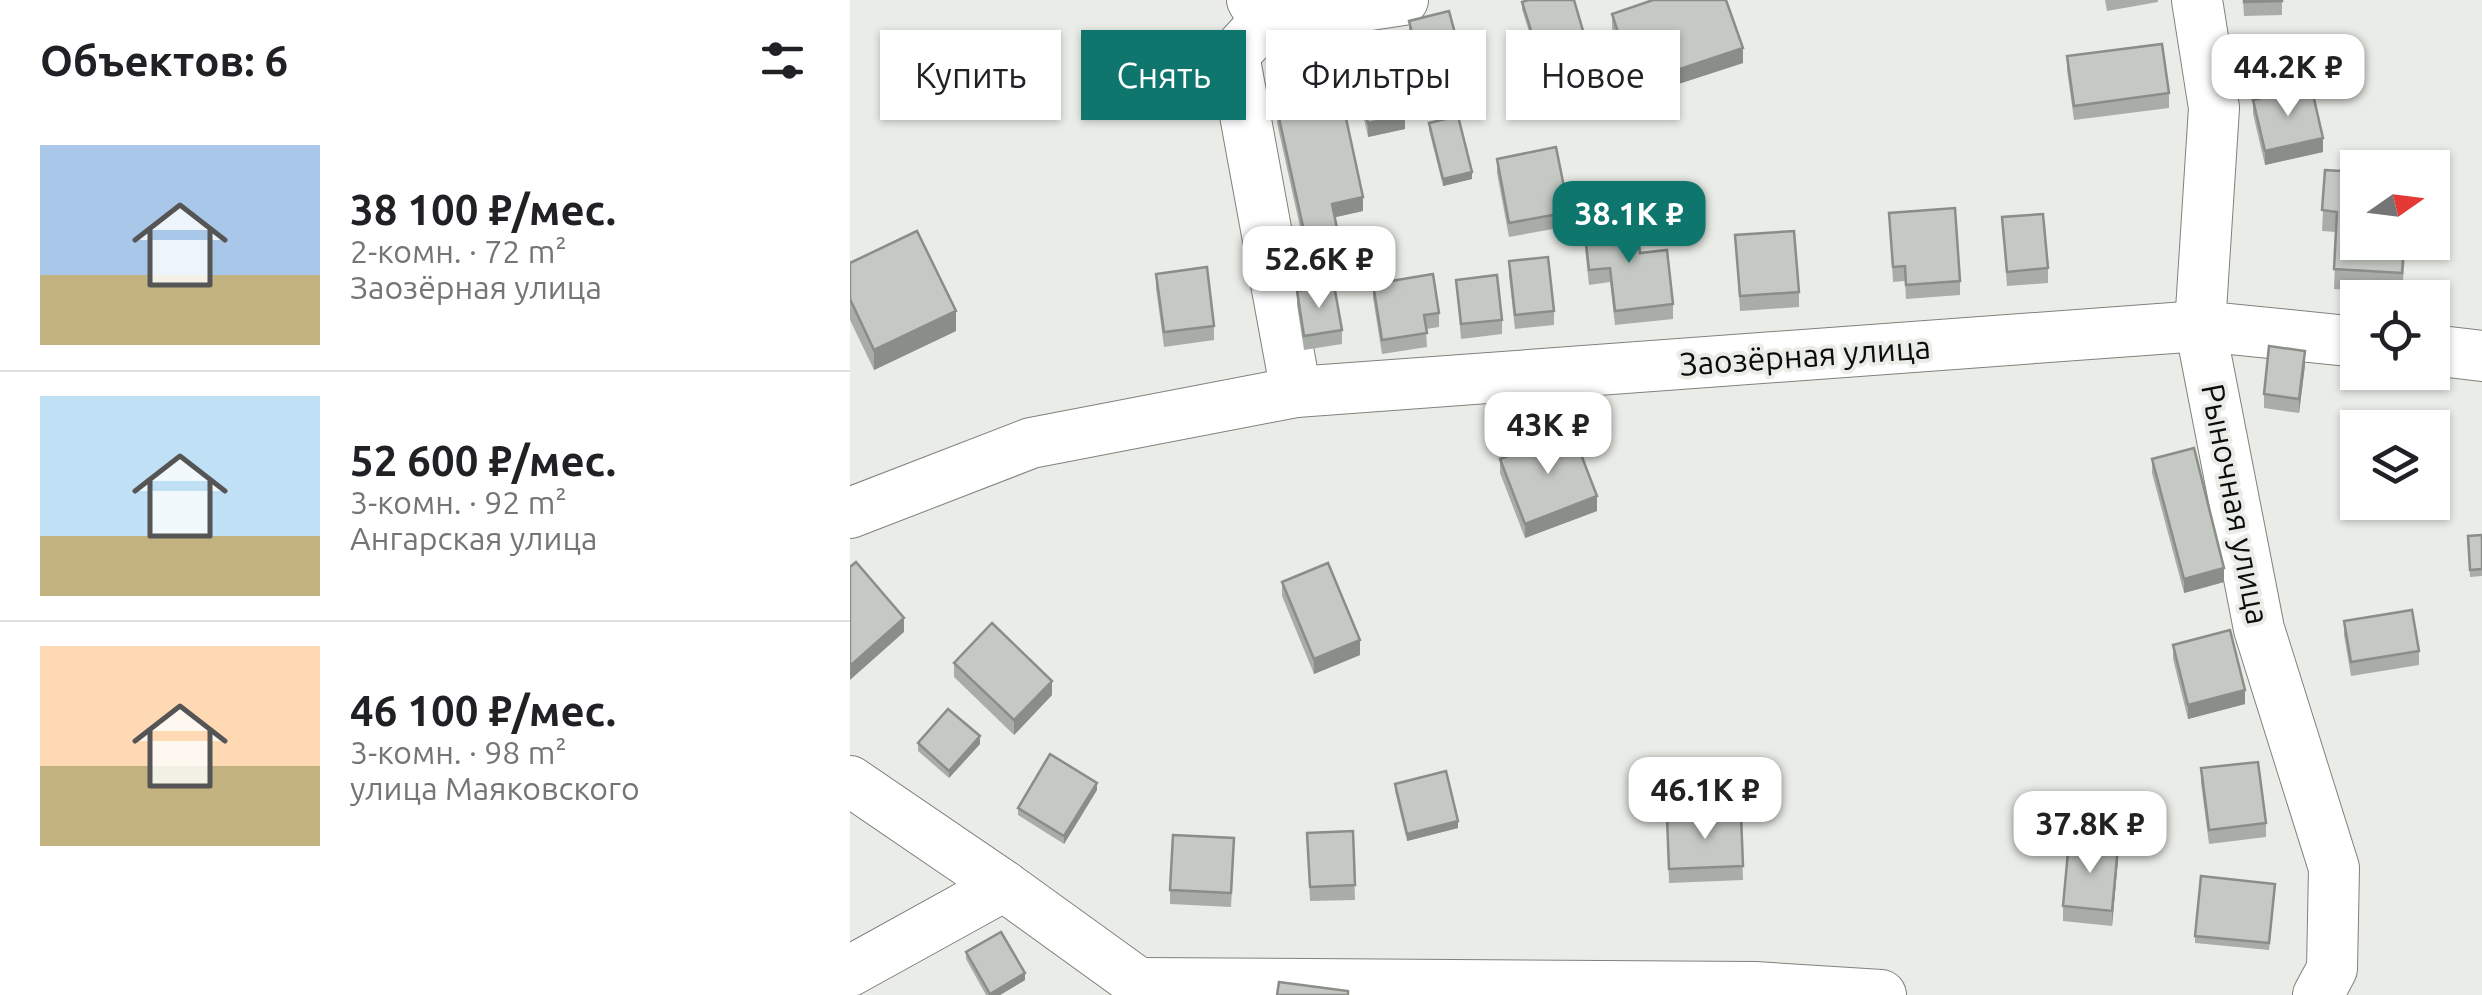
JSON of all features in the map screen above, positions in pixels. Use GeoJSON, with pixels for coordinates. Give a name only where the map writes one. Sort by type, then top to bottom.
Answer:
{"type":"FeatureCollection","features":[{"type":"Feature","properties":{"kind":"street"},"geometry":{"type":"LineString","coordinates":[[1296,392],[1234,55],[1258,10],[1404,0]]}},
{"type":"Feature","properties":{"kind":"street","name":"Рыночная улица"},"geometry":{"type":"LineString","coordinates":[[2196,0],[2214,108],[2200,326],[2259,629],[2334,868],[2332,969],[2318,995]]}},
{"type":"Feature","properties":{"kind":"street","name":"Заозёрная улица"},"geometry":{"type":"LineString","coordinates":[[850,514],[1031,443],[1296,392],[2200,326],[2340,340]]}},
{"type":"Feature","properties":{"kind":"street"},"geometry":{"type":"LineString","coordinates":[[2450,352],[2482,356]]}},
{"type":"Feature","properties":{"kind":"street"},"geometry":{"type":"LineString","coordinates":[[850,781],[1146,989],[1754,987],[1881,995]]}},
{"type":"Feature","properties":{"kind":"street"},"geometry":{"type":"LineString","coordinates":[[850,971],[1004,886]]}},
{"type":"Feature","properties":{"kind":"building"},"geometry":{"type":"Polygon","coordinates":[[[1574,0],[1583,30],[1531,30],[1522,2],[1574,0]]]}},
{"type":"Feature","properties":{"kind":"building"},"geometry":{"type":"Polygon","coordinates":[[[1653,0],[1726,0],[1743,48],[1680,69],[1680,30],[1617,30],[1612,14],[1653,0]]]}},
{"type":"Feature","properties":{"kind":"building"},"geometry":{"type":"Polygon","coordinates":[[[1449,11],[1454,30],[1411,30],[1409,21],[1449,11]]]}},
{"type":"Feature","properties":{"kind":"building"},"geometry":{"type":"Polygon","coordinates":[[[2162,44],[2169,93],[2074,106],[2067,56],[2162,44]]]}},
{"type":"Feature","properties":{"kind":"building"},"geometry":{"type":"Polygon","coordinates":[[[2311,86],[2323,138],[2265,151],[2253,100],[2311,86]]]}},
{"type":"Feature","properties":{"kind":"building"},"geometry":{"type":"Polygon","coordinates":[[[1279,120],[1346,120],[1363,197],[1332,204],[1338,233],[1306,240],[1279,120]]]}},
{"type":"Feature","properties":{"kind":"building"},"geometry":{"type":"Polygon","coordinates":[[[1459,120],[1472,172],[1443,179],[1429,123],[1459,120]]]}},
{"type":"Feature","properties":{"kind":"building"},"geometry":{"type":"Polygon","coordinates":[[[1556,147],[1569,212],[1509,223],[1497,159],[1556,147]]]}},
{"type":"Feature","properties":{"kind":"building"},"geometry":{"type":"Polygon","coordinates":[[[2325,170],[2340,171],[2340,260],[2403,260],[2402,273],[2334,269],[2337,212],[2322,210],[2325,170]]]}},
{"type":"Feature","properties":{"kind":"building"},"geometry":{"type":"Polygon","coordinates":[[[1955,208],[1960,281],[1906,285],[1905,266],[1893,267],[1889,213],[1955,208]]]}},
{"type":"Feature","properties":{"kind":"building"},"geometry":{"type":"Polygon","coordinates":[[[2043,214],[2048,268],[2007,272],[2002,217],[2043,214]]]}},
{"type":"Feature","properties":{"kind":"building"},"geometry":{"type":"Polygon","coordinates":[[[1636,220],[1640,253],[1667,250],[1673,304],[1615,311],[1610,268],[1589,270],[1584,225],[1636,220]]]}},
{"type":"Feature","properties":{"kind":"building"},"geometry":{"type":"Polygon","coordinates":[[[917,231],[956,311],[874,350],[850,299],[850,263],[917,231]]]}},
{"type":"Feature","properties":{"kind":"building"},"geometry":{"type":"Polygon","coordinates":[[[1794,231],[1799,292],[1740,296],[1735,235],[1794,231]]]}},
{"type":"Feature","properties":{"kind":"building"},"geometry":{"type":"Polygon","coordinates":[[[1548,257],[1554,311],[1515,315],[1509,261],[1548,257]]]}},
{"type":"Feature","properties":{"kind":"building"},"geometry":{"type":"Polygon","coordinates":[[[1207,267],[1214,326],[1164,332],[1156,274],[1207,267]]]}},
{"type":"Feature","properties":{"kind":"building"},"geometry":{"type":"Polygon","coordinates":[[[1433,274],[1439,313],[1424,315],[1427,333],[1382,340],[1373,284],[1433,274]]]}},
{"type":"Feature","properties":{"kind":"building"},"geometry":{"type":"Polygon","coordinates":[[[1497,275],[1502,320],[1461,324],[1456,280],[1497,275]]]}},
{"type":"Feature","properties":{"kind":"building"},"geometry":{"type":"Polygon","coordinates":[[[1334,285],[1342,330],[1304,336],[1297,291],[1334,285]]]}},
{"type":"Feature","properties":{"kind":"building"},"geometry":{"type":"Polygon","coordinates":[[[2269,346],[2305,351],[2299,399],[2264,394],[2269,346]]]}},
{"type":"Feature","properties":{"kind":"building"},"geometry":{"type":"Polygon","coordinates":[[[1572,431],[1597,496],[1525,524],[1500,459],[1572,431]]]}},
{"type":"Feature","properties":{"kind":"building"},"geometry":{"type":"Polygon","coordinates":[[[2194,448],[2224,568],[2184,579],[2152,459],[2194,448]]]}},
{"type":"Feature","properties":{"kind":"building"},"geometry":{"type":"Polygon","coordinates":[[[2482,535],[2482,569],[2470,570],[2468,536],[2482,535]]]}},
{"type":"Feature","properties":{"kind":"building"},"geometry":{"type":"Polygon","coordinates":[[[856,562],[904,618],[850,666],[850,567],[856,562]]]}},
{"type":"Feature","properties":{"kind":"building"},"geometry":{"type":"Polygon","coordinates":[[[1328,563],[1360,640],[1314,659],[1282,582],[1328,563]]]}},
{"type":"Feature","properties":{"kind":"building"},"geometry":{"type":"Polygon","coordinates":[[[2412,610],[2419,651],[2351,662],[2344,621],[2412,610]]]}},
{"type":"Feature","properties":{"kind":"building"},"geometry":{"type":"Polygon","coordinates":[[[992,623],[1052,681],[1014,720],[954,663],[992,623]]]}},
{"type":"Feature","properties":{"kind":"building"},"geometry":{"type":"Polygon","coordinates":[[[2230,630],[2245,690],[2188,705],[2173,645],[2230,630]]]}},
{"type":"Feature","properties":{"kind":"building"},"geometry":{"type":"Polygon","coordinates":[[[948,709],[980,736],[949,771],[918,743],[948,709]]]}},
{"type":"Feature","properties":{"kind":"building"},"geometry":{"type":"Polygon","coordinates":[[[1050,754],[1097,783],[1064,836],[1018,808],[1050,754]]]}},
{"type":"Feature","properties":{"kind":"building"},"geometry":{"type":"Polygon","coordinates":[[[2258,762],[2266,823],[2209,830],[2201,768],[2258,762]]]}},
{"type":"Feature","properties":{"kind":"building"},"geometry":{"type":"Polygon","coordinates":[[[1446,771],[1458,821],[1407,834],[1395,784],[1446,771]]]}},
{"type":"Feature","properties":{"kind":"building"},"geometry":{"type":"Polygon","coordinates":[[[1741,815],[1743,866],[1669,869],[1667,818],[1741,815]]]}},
{"type":"Feature","properties":{"kind":"building"},"geometry":{"type":"Polygon","coordinates":[[[1353,831],[1355,885],[1310,887],[1307,833],[1353,831]]]}},
{"type":"Feature","properties":{"kind":"building"},"geometry":{"type":"Polygon","coordinates":[[[1173,835],[1234,838],[1231,893],[1170,890],[1173,835]]]}},
{"type":"Feature","properties":{"kind":"building"},"geometry":{"type":"Polygon","coordinates":[[[2069,841],[2118,846],[2112,911],[2063,906],[2069,841]]]}},
{"type":"Feature","properties":{"kind":"building"},"geometry":{"type":"Polygon","coordinates":[[[2201,876],[2275,884],[2269,943],[2195,936],[2201,876]]]}},
{"type":"Feature","properties":{"kind":"building"},"geometry":{"type":"Polygon","coordinates":[[[1001,932],[1025,973],[990,994],[966,952],[1001,932]]]}},
{"type":"Feature","properties":{"kind":"building"},"geometry":{"type":"Polygon","coordinates":[[[1279,982],[1348,991],[1348,995],[1277,995],[1279,982]]]}}]}
